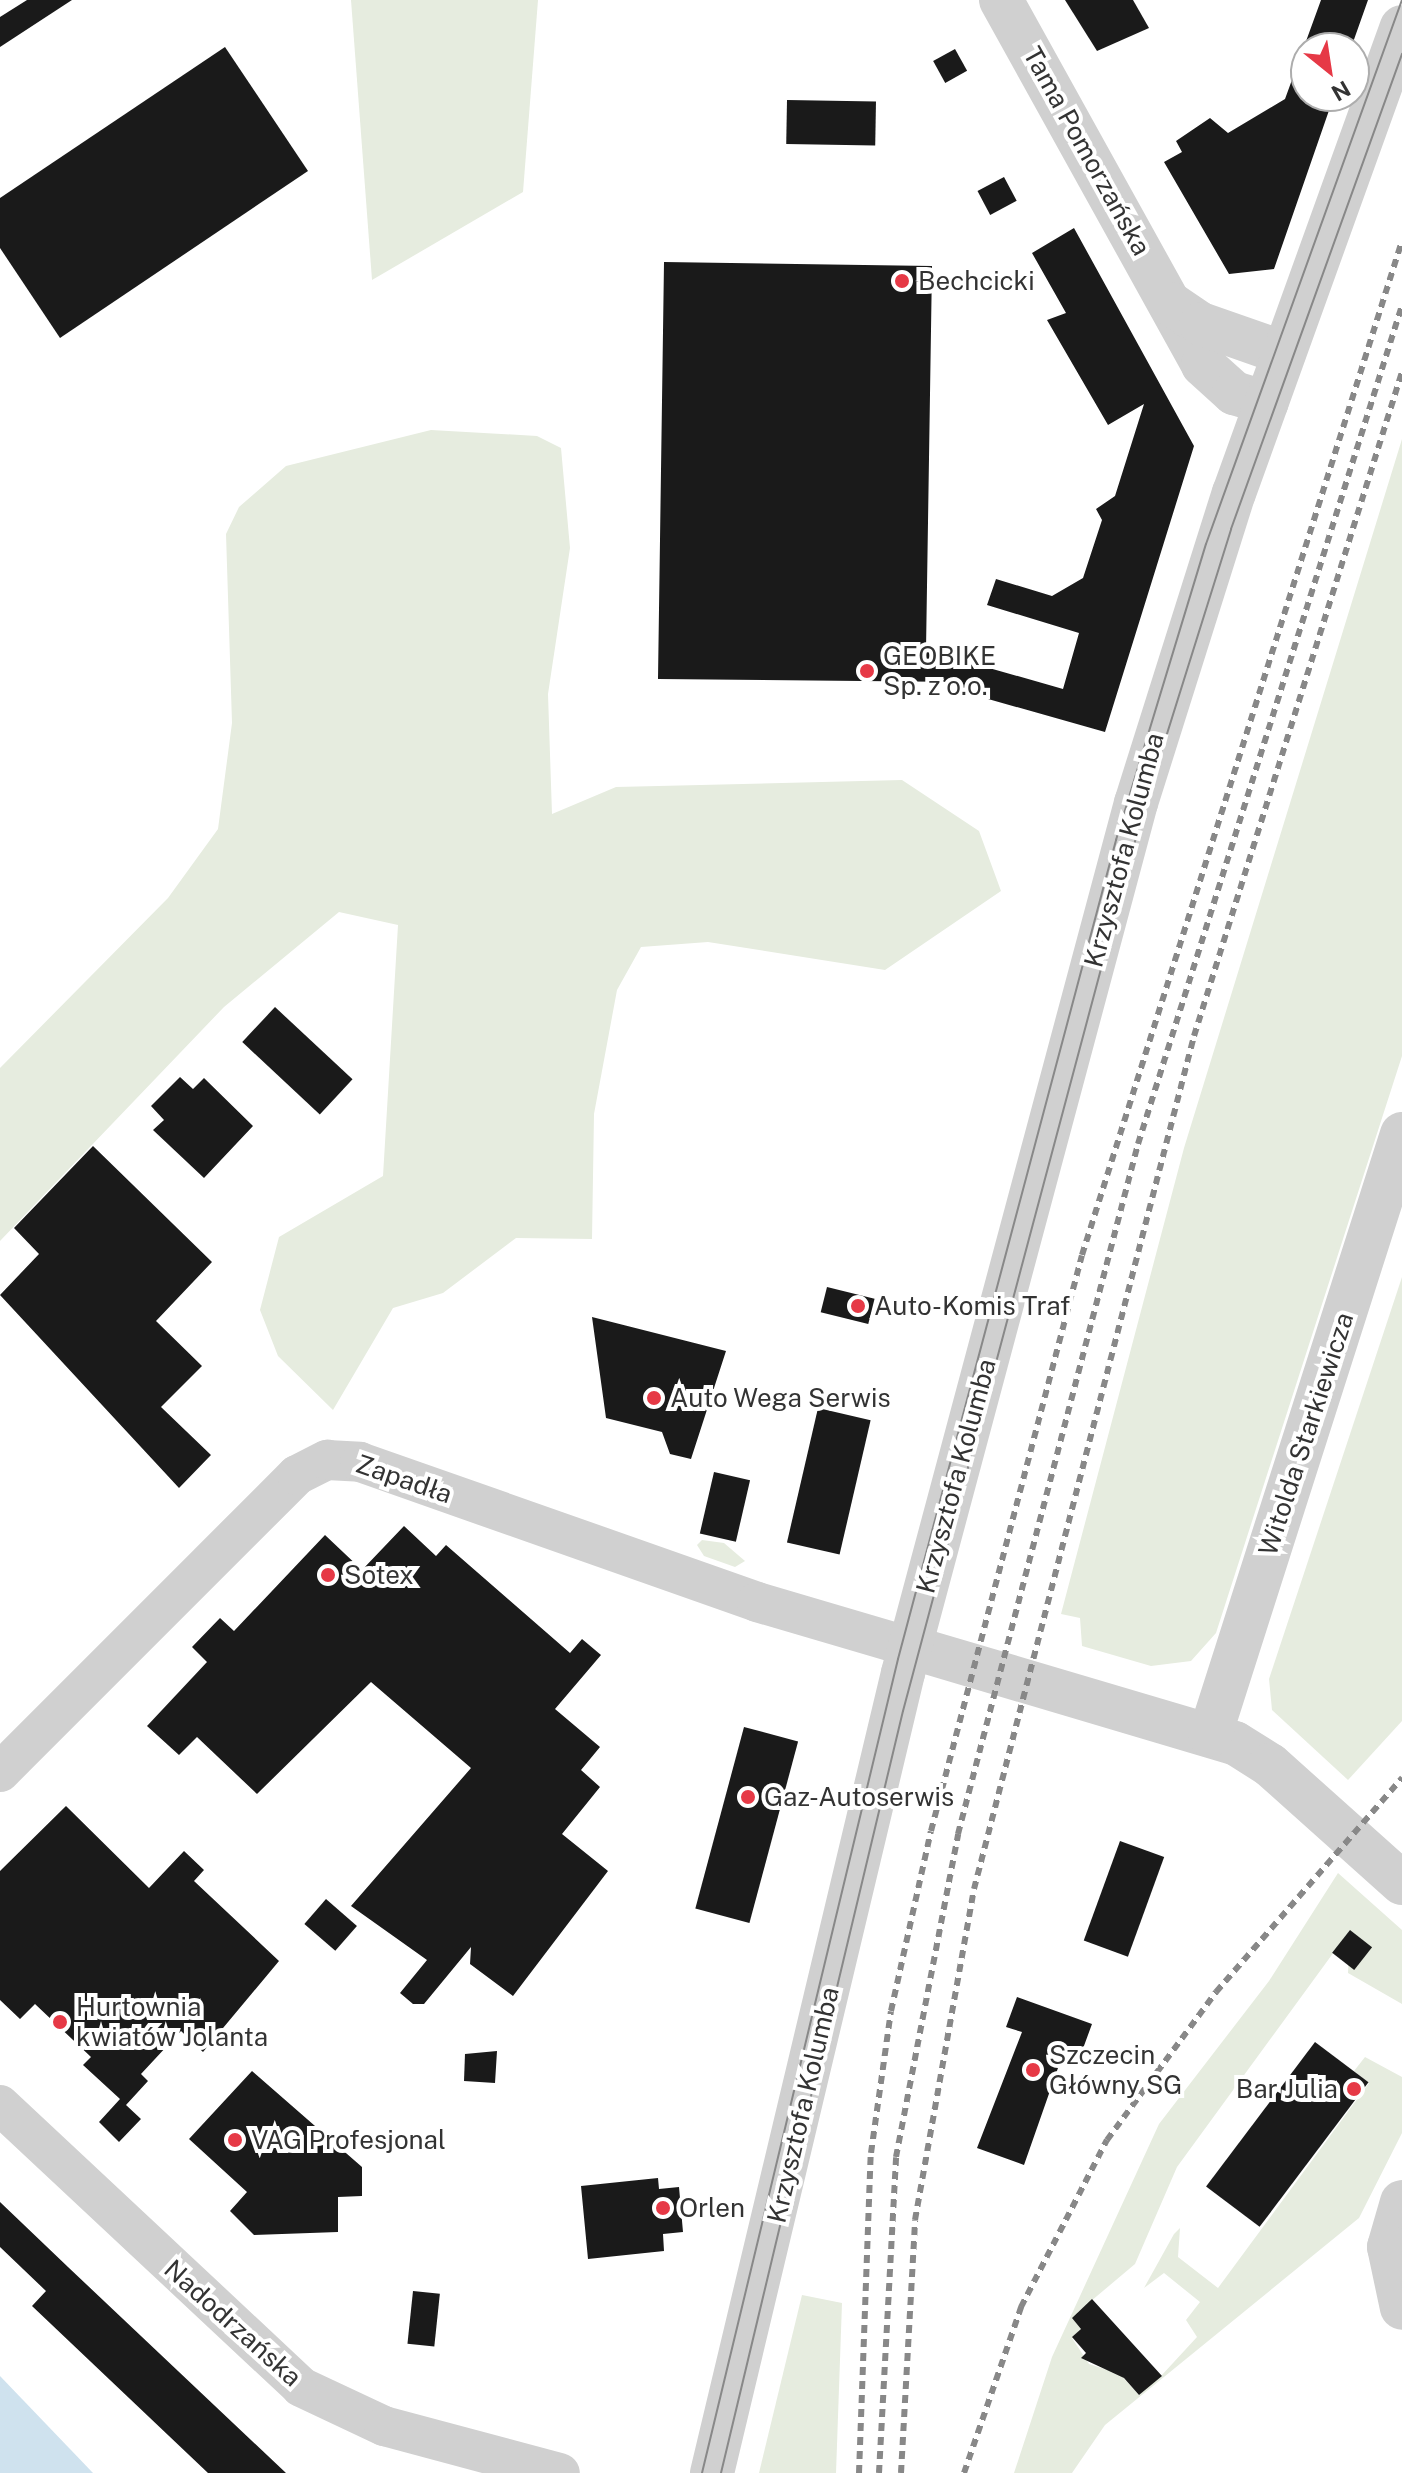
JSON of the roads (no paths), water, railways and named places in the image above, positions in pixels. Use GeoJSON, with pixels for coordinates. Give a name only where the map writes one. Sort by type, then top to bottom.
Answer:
{"type":"FeatureCollection","features":[{"type":"Feature","properties":{"kind":"street","name":"Tama Pomorzańska"},"geometry":{"type":"LineString","coordinates":[[1001,0],[1210,374],[1266,403]]}},
{"type":"Feature","properties":{"kind":"street","name":"Krzysztofa Kolumba"},"geometry":{"type":"LineString","coordinates":[[712,2473],[910,1647],[1155,737],[1266,403],[1402,27]]}},
{"type":"Feature","properties":{"kind":"street","name":"Tama Pomorzańska"},"geometry":{"type":"LineString","coordinates":[[1171,304],[1192,320],[1284,353]]}},
{"type":"Feature","properties":{"kind":"street","name":"Witolda Starkiewicza"},"geometry":{"type":"LineString","coordinates":[[1210,1735],[1402,1134]]}},
{"type":"Feature","properties":{"kind":"street","name":"Zapadła"},"geometry":{"type":"LineString","coordinates":[[0,1772],[297,1475],[327,1460],[360,1462],[757,1602],[910,1647]]}},
{"type":"Feature","properties":{"kind":"street"},"geometry":{"type":"LineString","coordinates":[[910,1647],[1210,1735],[1270,1765],[1402,1883]]}},
{"type":"Feature","properties":{"kind":"street","name":"Nadodrzańska"},"geometry":{"type":"LineString","coordinates":[[0,2105],[301,2387],[384,2426],[560,2473]]}},
{"type":"Feature","properties":{"kind":"street"},"geometry":{"type":"LineString","coordinates":[[1402,2202],[1389,2247],[1402,2308]]}},
{"type":"Feature","properties":{"kind":"water"},"geometry":{"type":"Polygon","coordinates":[[[0,2376],[93,2473],[0,2473],[0,2376]]]}},
{"type":"Feature","properties":{"kind":"tram line"},"geometry":{"type":"LineString","coordinates":[[702,2473],[898,1659],[1116,840],[1206,544],[1402,0]]}},
{"type":"Feature","properties":{"kind":"tram line"},"geometry":{"type":"LineString","coordinates":[[721,2473],[903,1711],[1145,804],[1231,529],[1402,54]]}},
{"type":"Feature","properties":{"kind":"railway"},"geometry":{"type":"LineString","coordinates":[[859,2473],[871,2153],[891,2011],[931,1831],[1082,1255],[1402,241]]}},
{"type":"Feature","properties":{"kind":"railway"},"geometry":{"type":"LineString","coordinates":[[879,2473],[896,2157],[958,1834],[1138,1144],[1402,305]]}},
{"type":"Feature","properties":{"kind":"railway"},"geometry":{"type":"LineString","coordinates":[[901,2473],[915,2220],[974,1889],[1194,1036],[1402,372]]}},
{"type":"Feature","properties":{"kind":"railway"},"geometry":{"type":"LineString","coordinates":[[964,2473],[1021,2307],[1107,2140],[1216,1992],[1402,1778]]}},
{"type":"Feature","properties":{"kind":"place","name":"Bechcicki"},"geometry":{"type":"Point","coordinates":[902,281]}},
{"type":"Feature","properties":{"kind":"place","name":"GEOBIKE Sp. z o.o."},"geometry":{"type":"Point","coordinates":[867,671]}},
{"type":"Feature","properties":{"kind":"place","name":"Auto-Komis Traf"},"geometry":{"type":"Point","coordinates":[858,1306]}},
{"type":"Feature","properties":{"kind":"place","name":"Auto Wega Serwis"},"geometry":{"type":"Point","coordinates":[654,1398]}},
{"type":"Feature","properties":{"kind":"place","name":"Sotex"},"geometry":{"type":"Point","coordinates":[328,1575]}},
{"type":"Feature","properties":{"kind":"place","name":"Gaz-Autoserwis"},"geometry":{"type":"Point","coordinates":[748,1797]}},
{"type":"Feature","properties":{"kind":"place","name":"Hurtownia kwiatów Jolanta"},"geometry":{"type":"Point","coordinates":[60,2022]}},
{"type":"Feature","properties":{"kind":"place","name":"Szczecin Główny SG"},"geometry":{"type":"Point","coordinates":[1033,2070]}},
{"type":"Feature","properties":{"kind":"place","name":"Bar Julia"},"geometry":{"type":"Point","coordinates":[1354,2089]}},
{"type":"Feature","properties":{"kind":"place","name":"VAG Profesjonal"},"geometry":{"type":"Point","coordinates":[235,2140]}},
{"type":"Feature","properties":{"kind":"place","name":"Orlen"},"geometry":{"type":"Point","coordinates":[663,2208]}}]}
